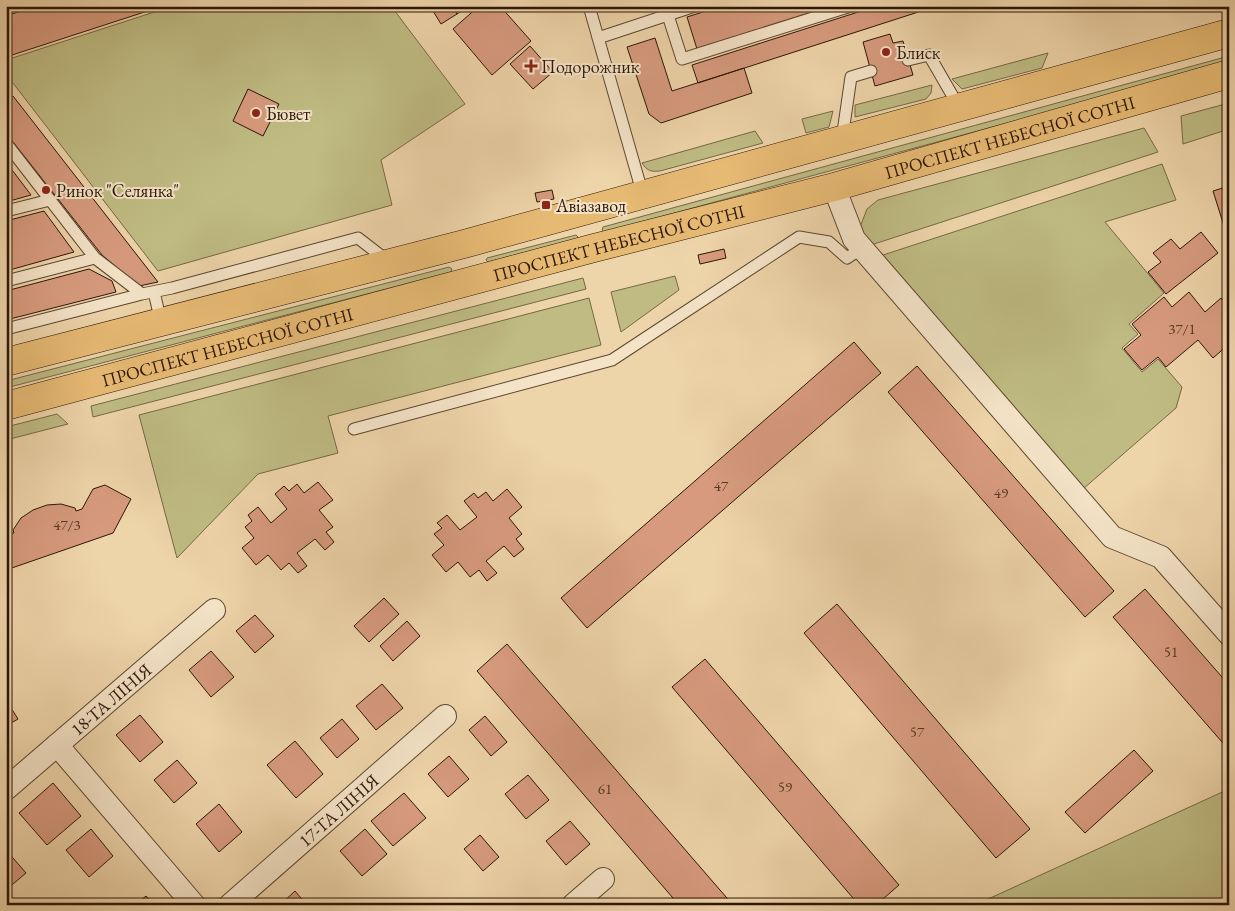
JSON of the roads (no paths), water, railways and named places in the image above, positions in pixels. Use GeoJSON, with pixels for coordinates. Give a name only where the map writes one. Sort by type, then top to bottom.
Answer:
{"type":"FeatureCollection","features":[{"type":"Feature","properties":{"kind":"main road"},"geometry":{"type":"LineString","coordinates":[[6,362],[464,244],[1229,33]]}},
{"type":"Feature","properties":{"kind":"main road","name":"ПРОСПЕКТ НЕБЕСНОЇ СОТНІ"},"geometry":{"type":"LineString","coordinates":[[6,406],[594,248],[834,187],[1229,74]]}},
{"type":"Feature","properties":{"kind":"main road"},"geometry":{"type":"LineString","coordinates":[[464,244],[473,281]]}},
{"type":"Feature","properties":{"kind":"street"},"geometry":{"type":"LineString","coordinates":[[834,187],[854,239],[1112,537],[1161,557],[1229,634]]}},
{"type":"Feature","properties":{"kind":"street","name":"18-ТА ЛІНІЯ"},"geometry":{"type":"LineString","coordinates":[[6,789],[214,610]]}},
{"type":"Feature","properties":{"kind":"street","name":"17-ТА ЛІНІЯ"},"geometry":{"type":"LineString","coordinates":[[230,905],[445,716]]}},
{"type":"Feature","properties":{"kind":"street"},"geometry":{"type":"LineString","coordinates":[[57,745],[194,905]]}},
{"type":"Feature","properties":{"kind":"street"},"geometry":{"type":"LineString","coordinates":[[573,905],[603,878]]}},
{"type":"Feature","properties":{"kind":"lane"},"geometry":{"type":"LineString","coordinates":[[589,6],[643,195]]}},
{"type":"Feature","properties":{"kind":"lane"},"geometry":{"type":"LineString","coordinates":[[598,38],[666,11],[695,6]]}},
{"type":"Feature","properties":{"kind":"lane"},"geometry":{"type":"LineString","coordinates":[[666,11],[682,59],[851,6]]}},
{"type":"Feature","properties":{"kind":"lane"},"geometry":{"type":"LineString","coordinates":[[908,60],[929,54],[960,107]]}},
{"type":"Feature","properties":{"kind":"lane"},"geometry":{"type":"LineString","coordinates":[[842,140],[850,77],[871,71]]}},
{"type":"Feature","properties":{"kind":"lane"},"geometry":{"type":"LineString","coordinates":[[6,143],[95,258],[148,293],[161,322]]}},
{"type":"Feature","properties":{"kind":"lane"},"geometry":{"type":"LineString","coordinates":[[6,211],[50,200]]}},
{"type":"Feature","properties":{"kind":"lane"},"geometry":{"type":"LineString","coordinates":[[354,428],[612,360],[798,237],[830,242],[847,258],[862,248]]}},
{"type":"Feature","properties":{"kind":"lane"},"geometry":{"type":"LineString","coordinates":[[6,329],[358,238],[390,263]]}},
{"type":"Feature","properties":{"kind":"lane"},"geometry":{"type":"LineString","coordinates":[[6,281],[95,258]]}},
{"type":"Feature","properties":{"kind":"place","name":"Блиск"},"geometry":{"type":"Point","coordinates":[886,52]}},
{"type":"Feature","properties":{"kind":"place","name":"Подорожник"},"geometry":{"type":"Point","coordinates":[531,66]}},
{"type":"Feature","properties":{"kind":"place","name":"Бювет"},"geometry":{"type":"Point","coordinates":[256,113]}},
{"type":"Feature","properties":{"kind":"place","name":"Ринок \"Селянка\""},"geometry":{"type":"Point","coordinates":[46,190]}},
{"type":"Feature","properties":{"kind":"place","name":"Авіазавод"},"geometry":{"type":"Point","coordinates":[546,205]}}]}
